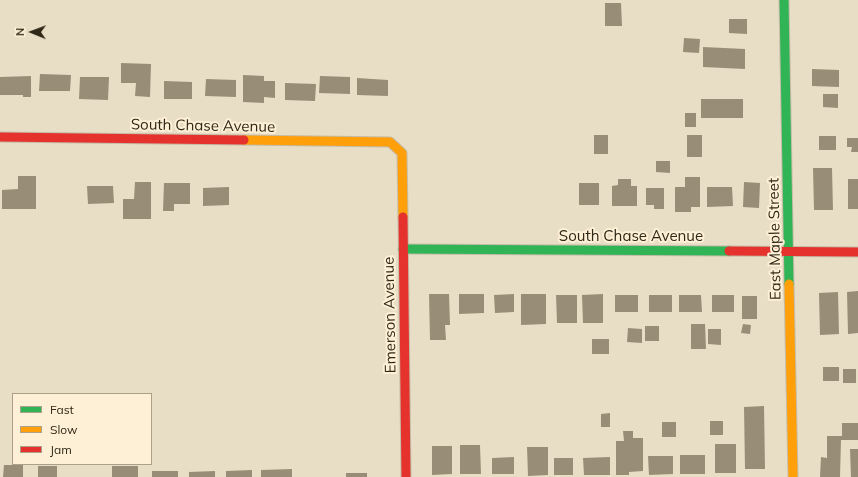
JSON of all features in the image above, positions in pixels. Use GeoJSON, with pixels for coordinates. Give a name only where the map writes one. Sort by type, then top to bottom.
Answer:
{"type":"FeatureCollection","features":[{"type":"Feature","properties":{"kind":"street","name":"East Maple Street"},"geometry":{"type":"LineString","coordinates":[[784,0],[793,477]]}},
{"type":"Feature","properties":{"kind":"street","name":"South Chase Avenue"},"geometry":{"type":"LineString","coordinates":[[0,137],[390,142],[402,153]]}},
{"type":"Feature","properties":{"kind":"street","name":"Emerson Avenue"},"geometry":{"type":"LineString","coordinates":[[402,153],[406,477]]}},
{"type":"Feature","properties":{"kind":"street","name":"South Chase Avenue"},"geometry":{"type":"LineString","coordinates":[[403,249],[858,252]]}},
{"type":"Feature","properties":{"kind":"building"},"geometry":{"type":"Polygon","coordinates":[[[605,3],[621,3],[622,26],[605,26],[605,3]]]}},
{"type":"Feature","properties":{"kind":"building"},"geometry":{"type":"Polygon","coordinates":[[[729,19],[747,19],[747,34],[729,33],[729,19]]]}},
{"type":"Feature","properties":{"kind":"building"},"geometry":{"type":"Polygon","coordinates":[[[684,38],[700,39],[699,53],[683,52],[684,38]]]}},
{"type":"Feature","properties":{"kind":"building"},"geometry":{"type":"Polygon","coordinates":[[[703,47],[745,49],[745,69],[703,67],[703,47]]]}},
{"type":"Feature","properties":{"kind":"building"},"geometry":{"type":"Polygon","coordinates":[[[121,63],[151,64],[150,97],[135,96],[136,83],[121,83],[121,63]]]}},
{"type":"Feature","properties":{"kind":"building"},"geometry":{"type":"Polygon","coordinates":[[[812,69],[839,70],[839,87],[812,86],[812,69]]]}},
{"type":"Feature","properties":{"kind":"building"},"geometry":{"type":"Polygon","coordinates":[[[40,74],[71,75],[70,91],[39,91],[40,74]]]}},
{"type":"Feature","properties":{"kind":"building"},"geometry":{"type":"Polygon","coordinates":[[[243,75],[264,76],[264,81],[275,81],[275,98],[264,97],[264,103],[243,102],[243,75]]]}},
{"type":"Feature","properties":{"kind":"building"},"geometry":{"type":"Polygon","coordinates":[[[31,76],[31,97],[23,97],[23,95],[0,95],[0,77],[31,76]]]}},
{"type":"Feature","properties":{"kind":"building"},"geometry":{"type":"Polygon","coordinates":[[[320,76],[350,77],[350,94],[319,93],[320,76]]]}},
{"type":"Feature","properties":{"kind":"building"},"geometry":{"type":"Polygon","coordinates":[[[80,77],[109,77],[108,100],[79,99],[80,77]]]}},
{"type":"Feature","properties":{"kind":"building"},"geometry":{"type":"Polygon","coordinates":[[[357,78],[388,80],[388,96],[357,95],[357,78]]]}},
{"type":"Feature","properties":{"kind":"building"},"geometry":{"type":"Polygon","coordinates":[[[206,79],[236,80],[236,97],[205,96],[206,79]]]}},
{"type":"Feature","properties":{"kind":"building"},"geometry":{"type":"Polygon","coordinates":[[[164,81],[192,82],[192,99],[164,99],[164,81]]]}},
{"type":"Feature","properties":{"kind":"building"},"geometry":{"type":"Polygon","coordinates":[[[285,83],[316,84],[315,101],[285,100],[285,83]]]}},
{"type":"Feature","properties":{"kind":"building"},"geometry":{"type":"Polygon","coordinates":[[[823,94],[838,94],[838,108],[823,107],[823,94]]]}},
{"type":"Feature","properties":{"kind":"building"},"geometry":{"type":"Polygon","coordinates":[[[701,99],[743,99],[743,118],[701,118],[701,99]]]}},
{"type":"Feature","properties":{"kind":"building"},"geometry":{"type":"Polygon","coordinates":[[[685,113],[696,113],[696,127],[685,127],[685,113]]]}},
{"type":"Feature","properties":{"kind":"building"},"geometry":{"type":"Polygon","coordinates":[[[594,135],[608,135],[608,154],[594,154],[594,135]]]}},
{"type":"Feature","properties":{"kind":"building"},"geometry":{"type":"Polygon","coordinates":[[[687,135],[702,135],[702,157],[687,157],[687,135]]]}},
{"type":"Feature","properties":{"kind":"building"},"geometry":{"type":"Polygon","coordinates":[[[819,136],[836,136],[836,150],[819,150],[819,136]]]}},
{"type":"Feature","properties":{"kind":"building"},"geometry":{"type":"Polygon","coordinates":[[[847,138],[858,138],[858,152],[851,152],[852,147],[847,147],[847,138]]]}},
{"type":"Feature","properties":{"kind":"building"},"geometry":{"type":"Polygon","coordinates":[[[656,161],[670,161],[670,173],[656,172],[656,161]]]}},
{"type":"Feature","properties":{"kind":"building"},"geometry":{"type":"Polygon","coordinates":[[[813,168],[832,168],[833,210],[814,210],[813,168]]]}},
{"type":"Feature","properties":{"kind":"building"},"geometry":{"type":"Polygon","coordinates":[[[18,176],[36,176],[36,209],[2,209],[2,190],[18,189],[18,176]]]}},
{"type":"Feature","properties":{"kind":"building"},"geometry":{"type":"Polygon","coordinates":[[[685,177],[700,177],[700,207],[691,207],[691,212],[675,212],[675,187],[685,187],[685,177]]]}},
{"type":"Feature","properties":{"kind":"building"},"geometry":{"type":"Polygon","coordinates":[[[618,179],[631,179],[631,186],[637,186],[637,206],[612,206],[612,186],[618,185],[618,179]]]}},
{"type":"Feature","properties":{"kind":"building"},"geometry":{"type":"Polygon","coordinates":[[[848,179],[858,179],[858,209],[848,209],[848,179]]]}},
{"type":"Feature","properties":{"kind":"building"},"geometry":{"type":"Polygon","coordinates":[[[135,182],[151,182],[151,219],[123,219],[123,199],[134,199],[135,182]]]}},
{"type":"Feature","properties":{"kind":"building"},"geometry":{"type":"Polygon","coordinates":[[[744,182],[760,183],[759,208],[743,207],[744,182]]]}},
{"type":"Feature","properties":{"kind":"building"},"geometry":{"type":"Polygon","coordinates":[[[164,183],[190,183],[190,204],[174,204],[174,211],[163,211],[164,183]]]}},
{"type":"Feature","properties":{"kind":"building"},"geometry":{"type":"Polygon","coordinates":[[[579,183],[599,183],[599,205],[579,205],[579,183]]]}},
{"type":"Feature","properties":{"kind":"building"},"geometry":{"type":"Polygon","coordinates":[[[87,186],[113,186],[114,203],[88,204],[87,186]]]}},
{"type":"Feature","properties":{"kind":"building"},"geometry":{"type":"Polygon","coordinates":[[[229,187],[229,205],[203,206],[203,188],[229,187]]]}},
{"type":"Feature","properties":{"kind":"building"},"geometry":{"type":"Polygon","coordinates":[[[707,187],[732,187],[733,206],[707,207],[707,187]]]}},
{"type":"Feature","properties":{"kind":"building"},"geometry":{"type":"Polygon","coordinates":[[[646,188],[664,188],[664,209],[654,209],[654,205],[646,205],[646,188]]]}},
{"type":"Feature","properties":{"kind":"building"},"geometry":{"type":"Polygon","coordinates":[[[858,291],[858,333],[848,334],[847,292],[858,291]]]}},
{"type":"Feature","properties":{"kind":"building"},"geometry":{"type":"Polygon","coordinates":[[[838,292],[839,334],[820,335],[819,293],[838,292]]]}},
{"type":"Feature","properties":{"kind":"building"},"geometry":{"type":"Polygon","coordinates":[[[429,294],[449,294],[450,325],[445,325],[446,340],[430,340],[429,294]]]}},
{"type":"Feature","properties":{"kind":"building"},"geometry":{"type":"Polygon","coordinates":[[[459,294],[484,294],[484,313],[459,314],[459,294]]]}},
{"type":"Feature","properties":{"kind":"building"},"geometry":{"type":"Polygon","coordinates":[[[514,294],[514,312],[495,313],[494,295],[514,294]]]}},
{"type":"Feature","properties":{"kind":"building"},"geometry":{"type":"Polygon","coordinates":[[[521,294],[546,294],[546,324],[521,325],[521,294]]]}},
{"type":"Feature","properties":{"kind":"building"},"geometry":{"type":"Polygon","coordinates":[[[603,294],[603,323],[583,323],[582,295],[603,294]]]}},
{"type":"Feature","properties":{"kind":"building"},"geometry":{"type":"Polygon","coordinates":[[[556,295],[577,295],[577,323],[557,323],[556,295]]]}},
{"type":"Feature","properties":{"kind":"building"},"geometry":{"type":"Polygon","coordinates":[[[615,295],[638,295],[638,312],[615,312],[615,295]]]}},
{"type":"Feature","properties":{"kind":"building"},"geometry":{"type":"Polygon","coordinates":[[[649,295],[672,295],[672,312],[649,312],[649,295]]]}},
{"type":"Feature","properties":{"kind":"building"},"geometry":{"type":"Polygon","coordinates":[[[679,295],[701,295],[702,312],[679,312],[679,295]]]}},
{"type":"Feature","properties":{"kind":"building"},"geometry":{"type":"Polygon","coordinates":[[[712,295],[734,295],[734,312],[712,312],[712,295]]]}},
{"type":"Feature","properties":{"kind":"building"},"geometry":{"type":"Polygon","coordinates":[[[742,296],[757,296],[757,319],[742,319],[742,296]]]}},
{"type":"Feature","properties":{"kind":"building"},"geometry":{"type":"Polygon","coordinates":[[[691,324],[705,324],[706,349],[691,349],[691,324]]]}},
{"type":"Feature","properties":{"kind":"building"},"geometry":{"type":"Polygon","coordinates":[[[743,324],[751,325],[750,334],[741,333],[743,324]]]}},
{"type":"Feature","properties":{"kind":"building"},"geometry":{"type":"Polygon","coordinates":[[[645,326],[659,326],[659,341],[645,341],[645,326]]]}},
{"type":"Feature","properties":{"kind":"building"},"geometry":{"type":"Polygon","coordinates":[[[628,328],[642,329],[642,343],[627,342],[628,328]]]}},
{"type":"Feature","properties":{"kind":"building"},"geometry":{"type":"Polygon","coordinates":[[[708,329],[721,329],[721,345],[708,344],[708,329]]]}},
{"type":"Feature","properties":{"kind":"building"},"geometry":{"type":"Polygon","coordinates":[[[592,339],[609,339],[609,354],[592,354],[592,339]]]}},
{"type":"Feature","properties":{"kind":"building"},"geometry":{"type":"Polygon","coordinates":[[[823,367],[839,367],[839,381],[823,381],[823,367]]]}},
{"type":"Feature","properties":{"kind":"building"},"geometry":{"type":"Polygon","coordinates":[[[843,369],[856,369],[856,383],[843,383],[843,369]]]}},
{"type":"Feature","properties":{"kind":"building"},"geometry":{"type":"Polygon","coordinates":[[[764,406],[765,469],[745,469],[744,407],[764,406]]]}},
{"type":"Feature","properties":{"kind":"building"},"geometry":{"type":"Polygon","coordinates":[[[610,413],[610,427],[601,427],[601,414],[610,413]]]}},
{"type":"Feature","properties":{"kind":"building"},"geometry":{"type":"Polygon","coordinates":[[[710,421],[723,421],[723,435],[710,435],[710,421]]]}},
{"type":"Feature","properties":{"kind":"building"},"geometry":{"type":"Polygon","coordinates":[[[662,422],[676,422],[676,437],[662,437],[662,422]]]}},
{"type":"Feature","properties":{"kind":"building"},"geometry":{"type":"Polygon","coordinates":[[[842,423],[858,423],[858,440],[841,440],[840,477],[820,477],[821,457],[827,458],[827,436],[842,436],[842,423]]]}},
{"type":"Feature","properties":{"kind":"building"},"geometry":{"type":"Polygon","coordinates":[[[623,431],[633,431],[633,438],[643,438],[643,471],[629,472],[629,475],[616,475],[616,441],[624,441],[623,431]]]}},
{"type":"Feature","properties":{"kind":"building"},"geometry":{"type":"Polygon","coordinates":[[[715,444],[736,444],[736,473],[715,473],[715,444]]]}},
{"type":"Feature","properties":{"kind":"building"},"geometry":{"type":"Polygon","coordinates":[[[460,445],[480,445],[481,474],[460,474],[460,445]]]}},
{"type":"Feature","properties":{"kind":"building"},"geometry":{"type":"Polygon","coordinates":[[[432,446],[452,446],[452,474],[432,475],[432,446]]]}},
{"type":"Feature","properties":{"kind":"building"},"geometry":{"type":"Polygon","coordinates":[[[527,447],[548,447],[548,475],[528,476],[527,447]]]}},
{"type":"Feature","properties":{"kind":"building"},"geometry":{"type":"Polygon","coordinates":[[[850,449],[858,449],[858,477],[851,477],[850,449]]]}},
{"type":"Feature","properties":{"kind":"building"},"geometry":{"type":"Polygon","coordinates":[[[680,455],[705,455],[705,474],[680,474],[680,455]]]}},
{"type":"Feature","properties":{"kind":"building"},"geometry":{"type":"Polygon","coordinates":[[[648,456],[673,456],[673,474],[649,475],[648,456]]]}},
{"type":"Feature","properties":{"kind":"building"},"geometry":{"type":"Polygon","coordinates":[[[514,457],[514,474],[492,474],[492,458],[514,457]]]}},
{"type":"Feature","properties":{"kind":"building"},"geometry":{"type":"Polygon","coordinates":[[[610,457],[610,475],[584,475],[583,458],[610,457]]]}},
{"type":"Feature","properties":{"kind":"building"},"geometry":{"type":"Polygon","coordinates":[[[554,458],[573,458],[573,475],[554,475],[554,458]]]}},
{"type":"Feature","properties":{"kind":"building"},"geometry":{"type":"Polygon","coordinates":[[[4,465],[23,465],[23,477],[3,477],[4,465]]]}},
{"type":"Feature","properties":{"kind":"building"},"geometry":{"type":"Polygon","coordinates":[[[38,466],[57,466],[57,477],[38,477],[38,466]]]}},
{"type":"Feature","properties":{"kind":"building"},"geometry":{"type":"Polygon","coordinates":[[[112,466],[138,466],[138,477],[112,477],[112,466]]]}},
{"type":"Feature","properties":{"kind":"building"},"geometry":{"type":"Polygon","coordinates":[[[292,469],[292,477],[261,477],[261,470],[292,469]]]}},
{"type":"Feature","properties":{"kind":"building"},"geometry":{"type":"Polygon","coordinates":[[[252,470],[252,477],[226,477],[226,471],[252,470]]]}},
{"type":"Feature","properties":{"kind":"building"},"geometry":{"type":"Polygon","coordinates":[[[152,471],[178,471],[178,477],[152,477],[152,471]]]}},
{"type":"Feature","properties":{"kind":"building"},"geometry":{"type":"Polygon","coordinates":[[[215,471],[215,477],[189,477],[189,472],[215,471]]]}},
{"type":"Feature","properties":{"kind":"building"},"geometry":{"type":"Polygon","coordinates":[[[346,473],[367,473],[367,477],[346,477],[346,473]]]}},
{"type":"Feature","properties":{"kind":"traffic: fast"},"geometry":{"type":"LineString","coordinates":[[784,0],[789,284]]}},
{"type":"Feature","properties":{"kind":"traffic: fast"},"geometry":{"type":"LineString","coordinates":[[403,249],[729,251]]}},
{"type":"Feature","properties":{"kind":"traffic: slow"},"geometry":{"type":"LineString","coordinates":[[244,140],[390,142],[402,153],[403,217]]}},
{"type":"Feature","properties":{"kind":"traffic: slow"},"geometry":{"type":"LineString","coordinates":[[789,284],[793,477]]}},
{"type":"Feature","properties":{"kind":"traffic: jam"},"geometry":{"type":"LineString","coordinates":[[0,137],[244,140]]}},
{"type":"Feature","properties":{"kind":"traffic: jam"},"geometry":{"type":"LineString","coordinates":[[403,217],[406,477]]}},
{"type":"Feature","properties":{"kind":"traffic: jam"},"geometry":{"type":"LineString","coordinates":[[729,251],[858,252]]}}]}
